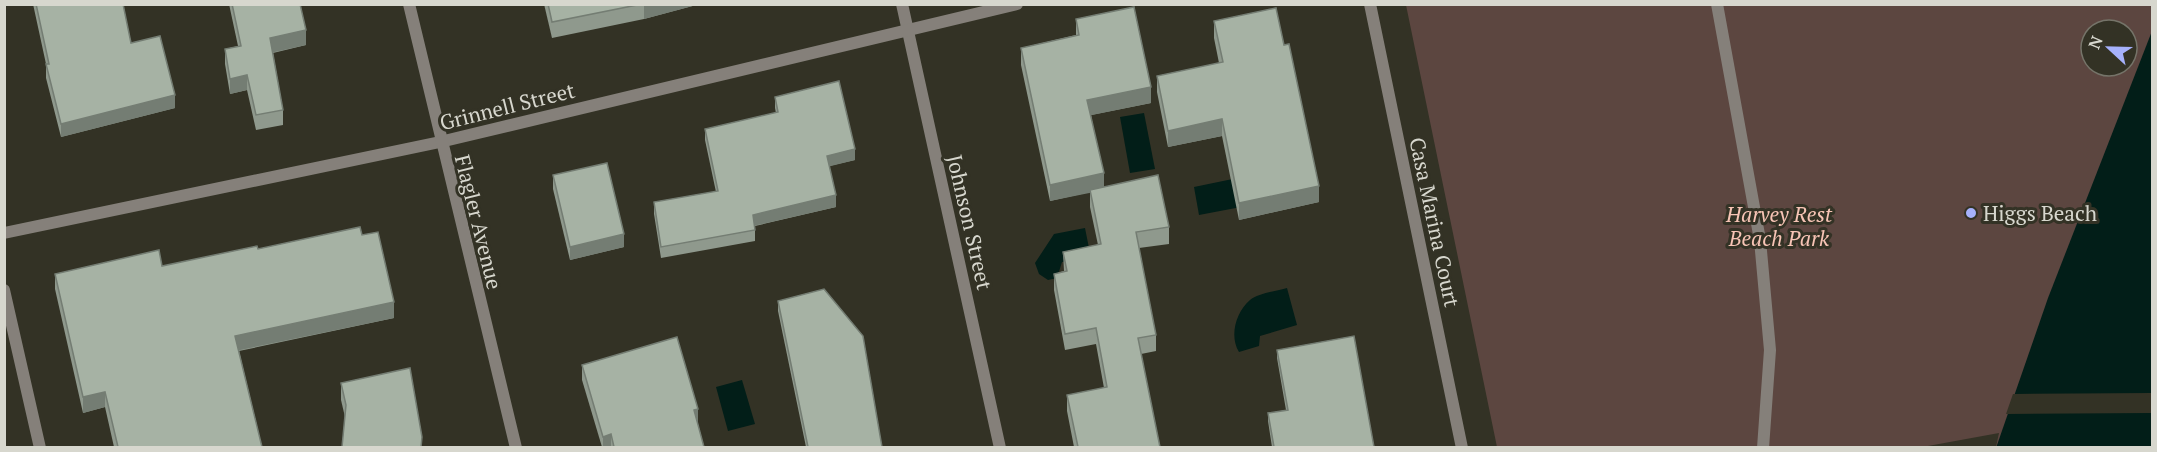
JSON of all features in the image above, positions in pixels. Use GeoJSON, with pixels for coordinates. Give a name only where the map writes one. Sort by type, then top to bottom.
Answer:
{"type":"FeatureCollection","features":[{"type":"Feature","properties":{"kind":"street","name":"Flagler Avenue"},"geometry":{"type":"LineString","coordinates":[[409,4],[440,142],[516,447]]}},
{"type":"Feature","properties":{"kind":"street","name":"Johnson Street"},"geometry":{"type":"LineString","coordinates":[[902,4],[1000,447]]}},
{"type":"Feature","properties":{"kind":"street","name":"Grinnell Street"},"geometry":{"type":"LineString","coordinates":[[4,233],[440,142],[1017,4]]}},
{"type":"Feature","properties":{"kind":"street","name":"Casa Marina Court"},"geometry":{"type":"LineString","coordinates":[[1370,4],[1462,447]]}},
{"type":"Feature","properties":{"kind":"street"},"geometry":{"type":"LineString","coordinates":[[1717,4],[1760,240],[1770,350],[1763,447]]}},
{"type":"Feature","properties":{"kind":"street"},"geometry":{"type":"LineString","coordinates":[[4,290],[40,447]]}},
{"type":"Feature","properties":{"kind":"green space","name":"Harvey Rest Beach Park"},"geometry":{"type":"Polygon","coordinates":[[[1406,5],[2152,5],[2152,447],[1996,447],[1999,433],[1917,448],[1497,447],[1406,5]]]}},
{"type":"Feature","properties":{"kind":"water"},"geometry":{"type":"Polygon","coordinates":[[[2152,31],[2152,447],[1996,448],[2048,298],[2134,78],[2139,78],[2139,64],[2152,31]]]}},
{"type":"Feature","properties":{"kind":"water"},"geometry":{"type":"Polygon","coordinates":[[[1144,113],[1155,169],[1130,173],[1120,117],[1144,113]]]}},
{"type":"Feature","properties":{"kind":"water"},"geometry":{"type":"Polygon","coordinates":[[[1252,175],[1262,203],[1199,215],[1194,187],[1252,175]]]}},
{"type":"Feature","properties":{"kind":"water"},"geometry":{"type":"Polygon","coordinates":[[[1085,228],[1090,253],[1084,259],[1062,262],[1057,278],[1048,280],[1039,274],[1035,263],[1054,234],[1085,228]]]}},
{"type":"Feature","properties":{"kind":"water"},"geometry":{"type":"Polygon","coordinates":[[[1287,288],[1297,325],[1260,336],[1259,346],[1239,352],[1234,332],[1245,305],[1258,296],[1287,288]]]}},
{"type":"Feature","properties":{"kind":"water"},"geometry":{"type":"Polygon","coordinates":[[[742,380],[755,424],[728,431],[716,387],[742,380]]]}},
{"type":"Feature","properties":{"kind":"pier"},"geometry":{"type":"Polygon","coordinates":[[[2152,393],[2152,413],[2006,414],[2013,394],[2152,393]]]}},
{"type":"Feature","properties":{"kind":"building"},"geometry":{"type":"Polygon","coordinates":[[[36,4],[123,4],[131,43],[160,36],[175,95],[61,124],[46,64],[49,64],[36,4]]]}},
{"type":"Feature","properties":{"kind":"building"},"geometry":{"type":"Polygon","coordinates":[[[232,4],[300,4],[306,30],[270,38],[283,110],[256,115],[247,75],[230,79],[225,49],[241,46],[232,4]]]}},
{"type":"Feature","properties":{"kind":"building"},"geometry":{"type":"Polygon","coordinates":[[[548,4],[642,4],[552,22],[548,4]]]}},
{"type":"Feature","properties":{"kind":"building"},"geometry":{"type":"Polygon","coordinates":[[[1134,7],[1151,87],[1087,100],[1104,173],[1050,185],[1021,48],[1079,35],[1076,19],[1134,7]]]}},
{"type":"Feature","properties":{"kind":"building"},"geometry":{"type":"Polygon","coordinates":[[[1276,8],[1284,45],[1289,44],[1319,186],[1239,203],[1222,119],[1168,131],[1157,76],[1223,62],[1214,21],[1276,8]]]}},
{"type":"Feature","properties":{"kind":"building"},"geometry":{"type":"Polygon","coordinates":[[[839,81],[855,149],[827,156],[836,195],[753,215],[755,230],[661,247],[654,202],[718,191],[705,129],[778,112],[775,97],[839,81]]]}},
{"type":"Feature","properties":{"kind":"building"},"geometry":{"type":"Polygon","coordinates":[[[607,163],[624,234],[570,247],[553,175],[607,163]]]}},
{"type":"Feature","properties":{"kind":"building"},"geometry":{"type":"Polygon","coordinates":[[[1158,175],[1169,227],[1136,232],[1156,335],[1138,338],[1160,447],[1078,447],[1067,395],[1107,387],[1096,328],[1065,334],[1054,274],[1067,271],[1063,252],[1101,244],[1090,190],[1158,175]]]}},
{"type":"Feature","properties":{"kind":"building"},"geometry":{"type":"Polygon","coordinates":[[[360,227],[362,235],[378,232],[394,302],[235,336],[262,447],[118,447],[105,392],[83,397],[55,274],[159,250],[162,266],[257,246],[258,249],[360,227]]]}},
{"type":"Feature","properties":{"kind":"building"},"geometry":{"type":"Polygon","coordinates":[[[824,289],[863,336],[882,447],[808,447],[778,301],[824,289]]]}},
{"type":"Feature","properties":{"kind":"building"},"geometry":{"type":"Polygon","coordinates":[[[1354,336],[1374,447],[1274,447],[1268,413],[1288,410],[1277,350],[1354,336]]]}},
{"type":"Feature","properties":{"kind":"building"},"geometry":{"type":"Polygon","coordinates":[[[677,337],[698,409],[694,410],[704,447],[614,447],[611,434],[603,437],[582,365],[677,337]]]}},
{"type":"Feature","properties":{"kind":"building"},"geometry":{"type":"Polygon","coordinates":[[[410,368],[422,437],[421,447],[342,447],[346,405],[341,383],[410,368]]]}},
{"type":"Feature","properties":{"kind":"place","name":"Higgs Beach"},"geometry":{"type":"Point","coordinates":[1971,213]}}]}
